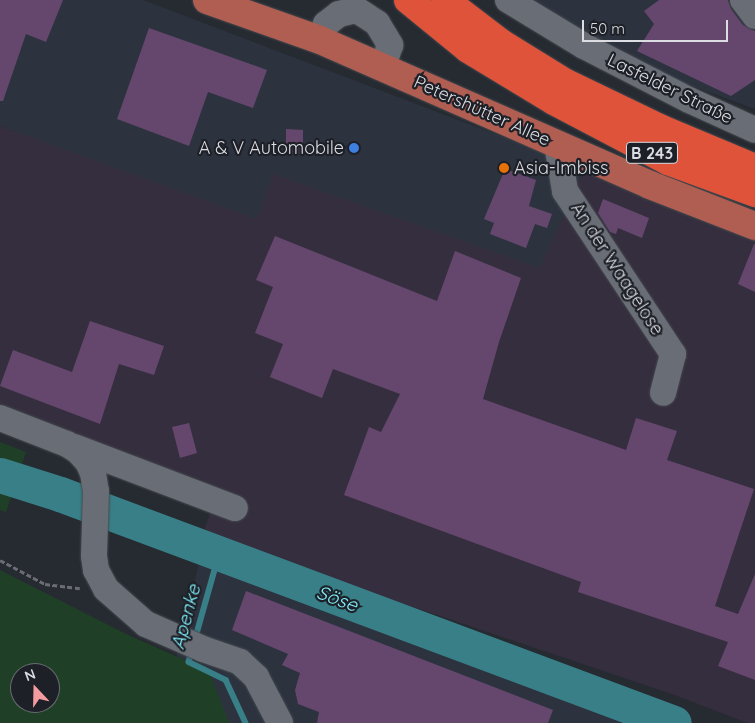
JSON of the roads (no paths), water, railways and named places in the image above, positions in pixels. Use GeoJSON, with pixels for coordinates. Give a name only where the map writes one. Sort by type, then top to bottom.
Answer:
{"type":"FeatureCollection","features":[{"type":"Feature","properties":{"kind":"highway","name":"B 243"},"geometry":{"type":"LineString","coordinates":[[408,0],[468,49],[560,92],[662,129],[755,168]]}},
{"type":"Feature","properties":{"kind":"highway","name":"B 243"},"geometry":{"type":"LineString","coordinates":[[445,0],[560,92],[668,161],[755,193]]}},
{"type":"Feature","properties":{"kind":"main road","name":"Petershütter Allee"},"geometry":{"type":"LineString","coordinates":[[206,0],[320,40],[650,185],[755,226]]}},
{"type":"Feature","properties":{"kind":"street","name":"Lasfelder Straße"},"geometry":{"type":"LineString","coordinates":[[508,0],[584,46],[689,100],[755,130]]}},
{"type":"Feature","properties":{"kind":"street"},"geometry":{"type":"LineString","coordinates":[[743,0],[755,16]]}},
{"type":"Feature","properties":{"kind":"street"},"geometry":{"type":"LineString","coordinates":[[320,40],[326,24],[339,14],[357,10],[377,23],[390,45],[383,68]]}},
{"type":"Feature","properties":{"kind":"street","name":"An der Waagelose"},"geometry":{"type":"LineString","coordinates":[[557,144],[565,191],[673,354],[663,393]]}},
{"type":"Feature","properties":{"kind":"street"},"geometry":{"type":"LineString","coordinates":[[0,418],[235,508]]}},
{"type":"Feature","properties":{"kind":"street"},"geometry":{"type":"LineString","coordinates":[[67,444],[78,451],[88,462],[93,473],[96,491],[94,556],[96,570],[106,589],[146,624],[202,649],[240,662],[256,677],[280,723]]}},
{"type":"Feature","properties":{"kind":"waterway","name":"Söse"},"geometry":{"type":"LineString","coordinates":[[0,475],[60,494],[674,723]]}},
{"type":"Feature","properties":{"kind":"waterway","name":"Apenke"},"geometry":{"type":"LineString","coordinates":[[195,639],[219,554]]}},
{"type":"Feature","properties":{"kind":"waterway","name":"Apenke"},"geometry":{"type":"LineString","coordinates":[[192,651],[189,662],[226,680],[246,723]]}},
{"type":"Feature","properties":{"kind":"place","name":"A & V Automobile"},"geometry":{"type":"Point","coordinates":[354,148]}},
{"type":"Feature","properties":{"kind":"place","name":"Asia-Imbiss"},"geometry":{"type":"Point","coordinates":[504,168]}}]}
